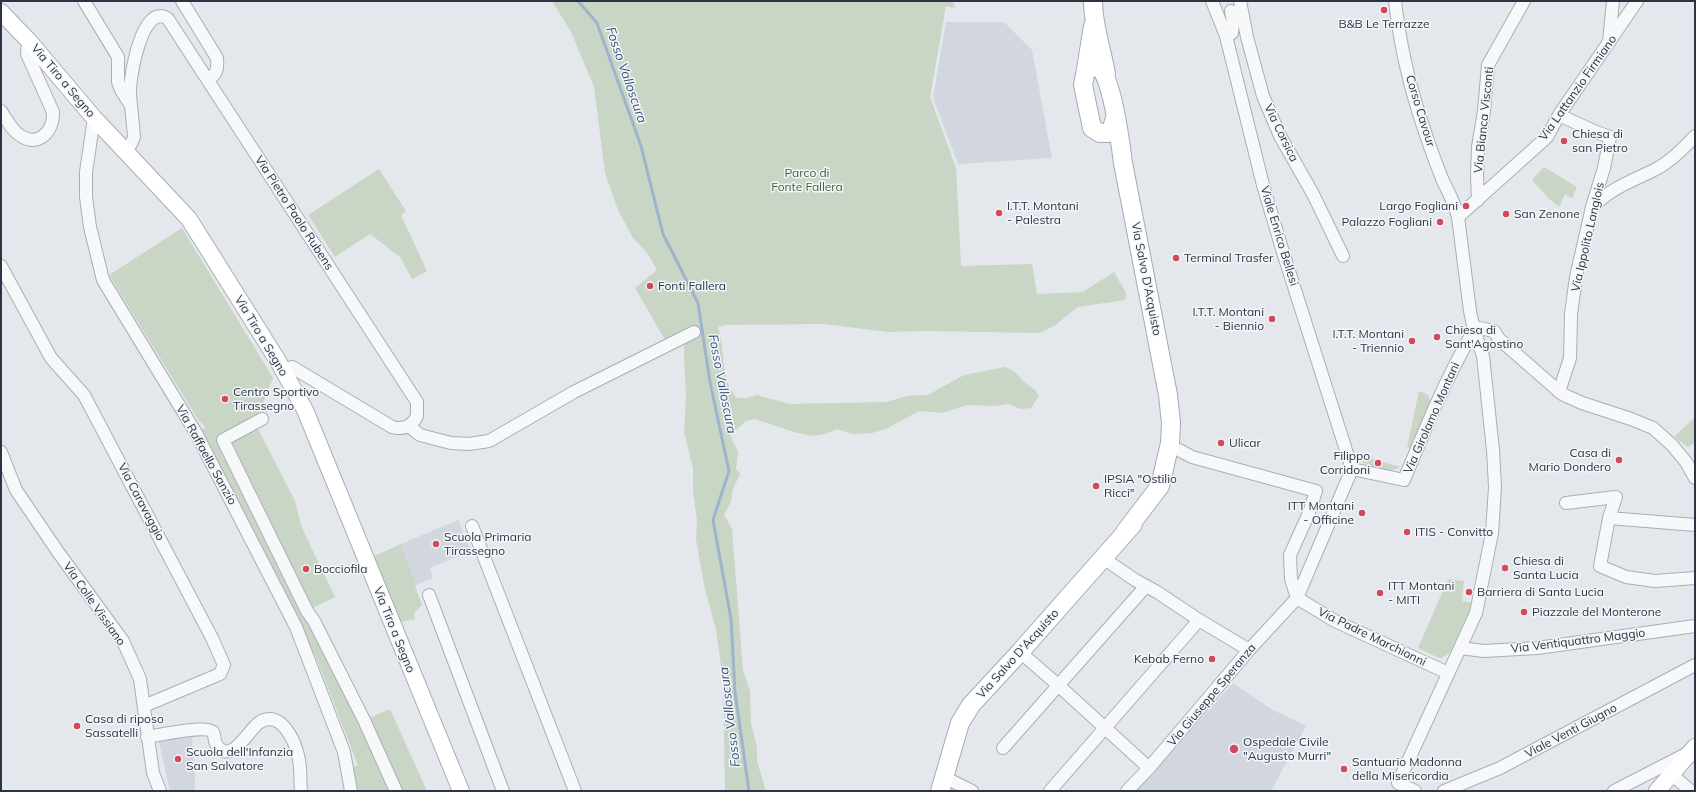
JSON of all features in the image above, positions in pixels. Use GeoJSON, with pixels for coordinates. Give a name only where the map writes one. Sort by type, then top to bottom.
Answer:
{"type":"FeatureCollection","features":[{"type":"Feature","properties":{"kind":"main road","name":"Via Salvo D'Acquisto"},"geometry":{"type":"LineString","coordinates":[[942,784],[960,723],[971,705],[1103,558],[1160,486],[1170,443],[1171,423],[1168,395],[1122,163],[1101,47],[1094,21],[1093,1]]}},
{"type":"Feature","properties":{"kind":"main road","name":"Via Tiro a Segno"},"geometry":{"type":"LineString","coordinates":[[1,12],[28,40],[94,118],[189,219],[282,370],[305,410],[460,791]]}},
{"type":"Feature","properties":{"kind":"main road","name":"Via Salvo D'Acquisto"},"geometry":{"type":"LineString","coordinates":[[1094,21],[1083,85],[1092,128],[1122,163]]}},
{"type":"Feature","properties":{"kind":"main road"},"geometry":{"type":"LineString","coordinates":[[1086,69],[1097,67],[1106,74]]}},
{"type":"Feature","properties":{"kind":"main road"},"geometry":{"type":"LineString","coordinates":[[1092,128],[1100,133],[1108,133],[1112,128],[1115,118]]}},
{"type":"Feature","properties":{"kind":"main road","name":"Via Salvo D'Acquisto"},"geometry":{"type":"LineString","coordinates":[[1125,532],[1147,509],[1167,484],[1174,471],[1179,450],[1180,435],[1176,414],[1168,395]]}},
{"type":"Feature","properties":{"kind":"main road"},"geometry":{"type":"LineString","coordinates":[[1657,791],[1693,749]]}},
{"type":"Feature","properties":{"kind":"street"},"geometry":{"type":"LineString","coordinates":[[84,1],[118,57],[118,82],[130,105]]}},
{"type":"Feature","properties":{"kind":"street"},"geometry":{"type":"LineString","coordinates":[[182,1],[216,58],[218,66],[217,72],[208,80]]}},
{"type":"Feature","properties":{"kind":"street","name":"Viale Enrico Bellesi"},"geometry":{"type":"LineString","coordinates":[[1212,1],[1226,36],[1263,185],[1352,469]]}},
{"type":"Feature","properties":{"kind":"street","name":"Corso Cavour"},"geometry":{"type":"LineString","coordinates":[[1395,1],[1399,30],[1409,77],[1424,128],[1443,181],[1455,205],[1458,217],[1470,311],[1474,330],[1483,356],[1494,450],[1492,533],[1476,613],[1460,648]]}},
{"type":"Feature","properties":{"kind":"street","name":"Via Bianca Visconti"},"geometry":{"type":"LineString","coordinates":[[1478,200],[1478,147],[1484,112],[1488,65],[1524,1]]}},
{"type":"Feature","properties":{"kind":"street"},"geometry":{"type":"LineString","coordinates":[[1608,44],[1613,1]]}},
{"type":"Feature","properties":{"kind":"street","name":"Via Lattanzio Firmiano"},"geometry":{"type":"LineString","coordinates":[[1458,217],[1547,137],[1559,115],[1637,1]]}},
{"type":"Feature","properties":{"kind":"street"},"geometry":{"type":"LineString","coordinates":[[1226,36],[1232,33],[1233,4]]}},
{"type":"Feature","properties":{"kind":"street","name":"Via Corsica"},"geometry":{"type":"LineString","coordinates":[[1233,4],[1247,37],[1263,96],[1280,136],[1313,194],[1344,256]]}},
{"type":"Feature","properties":{"kind":"street","name":"Via Pietro Paolo Rubens"},"geometry":{"type":"LineString","coordinates":[[125,151],[131,144],[134,137],[130,105],[131,74],[139,37],[146,19],[155,9],[167,17],[417,402],[417,416],[409,426]]}},
{"type":"Feature","properties":{"kind":"street"},"geometry":{"type":"LineString","coordinates":[[1,112],[19,136],[27,139],[41,138],[49,132],[52,127],[53,112],[27,54],[28,40]]}},
{"type":"Feature","properties":{"kind":"street","name":"Via Ippolito Langlois"},"geometry":{"type":"LineString","coordinates":[[1559,115],[1596,132],[1610,136],[1604,168],[1592,208],[1576,277],[1571,314],[1570,358],[1559,392]]}},
{"type":"Feature","properties":{"kind":"street","name":"Via Raffaello Sanzio"},"geometry":{"type":"LineString","coordinates":[[94,118],[86,172],[86,197],[90,227],[103,280],[196,433],[296,627],[342,745],[351,791]]}},
{"type":"Feature","properties":{"kind":"street"},"geometry":{"type":"LineString","coordinates":[[1592,208],[1610,192],[1658,168],[1681,152],[1695,136]]}},
{"type":"Feature","properties":{"kind":"street","name":"Via Caravaggio"},"geometry":{"type":"LineString","coordinates":[[1,266],[51,358],[84,395],[212,638],[224,665],[220,674],[144,706]]}},
{"type":"Feature","properties":{"kind":"street"},"geometry":{"type":"LineString","coordinates":[[1474,330],[1479,328],[1494,331],[1499,339],[1559,392],[1653,428],[1672,445],[1686,462],[1695,478]]}},
{"type":"Feature","properties":{"kind":"street","name":"Via Girolamo Montani"},"geometry":{"type":"LineString","coordinates":[[1352,469],[1404,480],[1426,426],[1460,354],[1474,330]]}},
{"type":"Feature","properties":{"kind":"street"},"geometry":{"type":"LineString","coordinates":[[282,370],[292,367],[392,427],[402,428],[409,426],[420,434],[452,443],[469,444],[489,441],[574,392],[694,332]]}},
{"type":"Feature","properties":{"kind":"street"},"geometry":{"type":"LineString","coordinates":[[262,419],[223,440],[307,611],[314,621],[360,713],[396,791]]}},
{"type":"Feature","properties":{"kind":"street"},"geometry":{"type":"LineString","coordinates":[[1179,450],[1192,456],[1316,491],[1309,513],[1290,555],[1292,578],[1297,598]]}},
{"type":"Feature","properties":{"kind":"street","name":"Via Colle Vissiano"},"geometry":{"type":"LineString","coordinates":[[1,452],[16,490],[58,552],[123,641],[140,679],[153,773],[160,791]]}},
{"type":"Feature","properties":{"kind":"street","name":"Via Giuseppe Speranza"},"geometry":{"type":"LineString","coordinates":[[1127,791],[1149,768],[1250,650],[1297,598],[1352,469]]}},
{"type":"Feature","properties":{"kind":"street"},"geometry":{"type":"LineString","coordinates":[[1566,503],[1616,497],[1609,518],[1600,566],[1626,577],[1654,581],[1695,578]]}},
{"type":"Feature","properties":{"kind":"street"},"geometry":{"type":"LineString","coordinates":[[1609,518],[1695,525]]}},
{"type":"Feature","properties":{"kind":"street"},"geometry":{"type":"LineString","coordinates":[[472,526],[575,791]]}},
{"type":"Feature","properties":{"kind":"street"},"geometry":{"type":"LineString","coordinates":[[1103,558],[1199,620],[1250,650]]}},
{"type":"Feature","properties":{"kind":"street"},"geometry":{"type":"LineString","coordinates":[[1003,748],[1146,586]]}},
{"type":"Feature","properties":{"kind":"street"},"geometry":{"type":"LineString","coordinates":[[428,595],[503,791]]}},
{"type":"Feature","properties":{"kind":"street","name":"Via Padre Marchionni"},"geometry":{"type":"LineString","coordinates":[[1297,598],[1335,621],[1448,673]]}},
{"type":"Feature","properties":{"kind":"street"},"geometry":{"type":"LineString","coordinates":[[1050,791],[1199,620]]}},
{"type":"Feature","properties":{"kind":"street","name":"Via Ventiquattro Maggio"},"geometry":{"type":"LineString","coordinates":[[1460,648],[1484,651],[1537,648],[1695,626]]}},
{"type":"Feature","properties":{"kind":"street"},"geometry":{"type":"LineString","coordinates":[[1415,791],[1396,787],[1460,648]]}},
{"type":"Feature","properties":{"kind":"street"},"geometry":{"type":"LineString","coordinates":[[1020,652],[1058,684],[1149,768]]}},
{"type":"Feature","properties":{"kind":"street","name":"Viale Venti Giugno"},"geometry":{"type":"LineString","coordinates":[[1444,791],[1500,768],[1695,666]]}},
{"type":"Feature","properties":{"kind":"street"},"geometry":{"type":"LineString","coordinates":[[147,737],[193,730],[210,730],[213,732],[219,747],[224,750],[232,750],[238,747],[258,722],[269,719],[276,720],[284,725],[297,751],[301,791]]}},
{"type":"Feature","properties":{"kind":"street"},"geometry":{"type":"LineString","coordinates":[[1614,791],[1693,749]]}},
{"type":"Feature","properties":{"kind":"street"},"geometry":{"type":"LineString","coordinates":[[1671,774],[1691,791]]}},
{"type":"Feature","properties":{"kind":"street"},"geometry":{"type":"LineString","coordinates":[[942,784],[972,791]]}},
{"type":"Feature","properties":{"kind":"shaded area"},"geometry":{"type":"Polygon","coordinates":[[[946,22],[1004,22],[1032,50],[1052,158],[958,164],[933,98],[946,22]]]}},
{"type":"Feature","properties":{"kind":"shaded area"},"geometry":{"type":"Polygon","coordinates":[[[458,520],[471,551],[430,568],[433,578],[416,585],[401,544],[458,520]]]}},
{"type":"Feature","properties":{"kind":"shaded area","name":"Ospedale Civile \"Augusto Murri\""},"geometry":{"type":"Polygon","coordinates":[[[1233,683],[1271,709],[1306,726],[1271,791],[1136,791],[1233,683]]]}},
{"type":"Feature","properties":{"kind":"shaded area","name":"Scuola dell'Infanzia San Salvatore"},"geometry":{"type":"Polygon","coordinates":[[[192,736],[195,791],[170,791],[159,742],[192,736]]]}},
{"type":"Feature","properties":{"kind":"green space","name":"Parco di Fonte Fallera"},"geometry":{"type":"Polygon","coordinates":[[[552,1],[953,1],[955,8],[946,6],[930,97],[956,168],[961,266],[1032,264],[1037,294],[1083,292],[1114,272],[1126,293],[1125,300],[1078,307],[1054,326],[1040,333],[925,331],[888,332],[824,324],[726,325],[718,327],[722,345],[725,373],[731,390],[737,398],[747,398],[757,395],[789,404],[887,402],[907,396],[928,395],[964,375],[1005,367],[1014,371],[1024,382],[1035,390],[1039,396],[1031,408],[1021,409],[1008,404],[994,406],[967,405],[942,413],[919,411],[886,429],[872,433],[852,434],[837,429],[825,434],[812,436],[794,432],[755,419],[746,421],[730,435],[738,452],[736,469],[740,474],[733,489],[731,502],[724,515],[732,529],[743,670],[750,691],[751,723],[757,747],[757,761],[766,791],[725,791],[723,680],[716,630],[704,585],[696,539],[697,521],[693,491],[693,468],[684,432],[686,395],[684,357],[685,335],[668,345],[635,288],[657,270],[648,254],[633,238],[618,210],[605,173],[594,87],[571,32],[552,1]]]}},
{"type":"Feature","properties":{"kind":"green space"},"geometry":{"type":"Polygon","coordinates":[[[1544,167],[1577,187],[1572,198],[1565,194],[1559,207],[1549,199],[1532,180],[1544,167]]]}},
{"type":"Feature","properties":{"kind":"green space"},"geometry":{"type":"Polygon","coordinates":[[[379,169],[406,211],[401,215],[427,271],[412,279],[400,257],[370,234],[335,257],[308,215],[379,169]]]}},
{"type":"Feature","properties":{"kind":"green space","name":"Centro Sportivo Tirassegno"},"geometry":{"type":"Polygon","coordinates":[[[182,228],[273,378],[255,423],[295,501],[302,528],[335,597],[307,611],[314,621],[358,724],[393,791],[356,791],[353,767],[358,765],[315,655],[301,637],[196,433],[206,427],[199,421],[109,275],[182,228]]]}},
{"type":"Feature","properties":{"kind":"green space"},"geometry":{"type":"Polygon","coordinates":[[[1419,391],[1428,395],[1430,402],[1410,448],[1407,447],[1419,391]]]}},
{"type":"Feature","properties":{"kind":"green space"},"geometry":{"type":"Polygon","coordinates":[[[1695,417],[1695,442],[1688,447],[1674,437],[1695,417]]]}},
{"type":"Feature","properties":{"kind":"green space"},"geometry":{"type":"Polygon","coordinates":[[[1357,454],[1400,467],[1389,470],[1376,469],[1364,463],[1357,454]]]}},
{"type":"Feature","properties":{"kind":"green space"},"geometry":{"type":"Polygon","coordinates":[[[401,544],[422,605],[414,613],[415,619],[396,623],[370,558],[401,544]]]}},
{"type":"Feature","properties":{"kind":"green space"},"geometry":{"type":"Polygon","coordinates":[[[1448,579],[1464,581],[1462,601],[1473,603],[1450,652],[1442,658],[1418,648],[1448,579]]]}},
{"type":"Feature","properties":{"kind":"green space"},"geometry":{"type":"Polygon","coordinates":[[[390,709],[427,791],[400,791],[368,721],[372,717],[390,709]]]}},
{"type":"Feature","properties":{"kind":"waterway","name":"Fosso Valloscura"},"geometry":{"type":"LineString","coordinates":[[578,1],[597,23],[641,146],[663,234],[698,303],[710,382],[729,471],[713,520],[731,619],[735,692],[749,791]]}},
{"type":"Feature","properties":{"kind":"place","name":"B&B Le Terrazze"},"geometry":{"type":"Point","coordinates":[1384,10]}},
{"type":"Feature","properties":{"kind":"place","name":"Chiesa di san Pietro"},"geometry":{"type":"Point","coordinates":[1564,141]}},
{"type":"Feature","properties":{"kind":"place","name":"Largo Fogliani"},"geometry":{"type":"Point","coordinates":[1466,206]}},
{"type":"Feature","properties":{"kind":"place","name":"I.T.T. Montani - Palestra"},"geometry":{"type":"Point","coordinates":[999,213]}},
{"type":"Feature","properties":{"kind":"place","name":"San Zenone"},"geometry":{"type":"Point","coordinates":[1506,214]}},
{"type":"Feature","properties":{"kind":"place","name":"Palazzo Fogliani"},"geometry":{"type":"Point","coordinates":[1440,222]}},
{"type":"Feature","properties":{"kind":"place","name":"Terminal Trasfer"},"geometry":{"type":"Point","coordinates":[1176,258]}},
{"type":"Feature","properties":{"kind":"place","name":"Fonti Fallera"},"geometry":{"type":"Point","coordinates":[650,286]}},
{"type":"Feature","properties":{"kind":"place","name":"I.T.T. Montani - Biennio"},"geometry":{"type":"Point","coordinates":[1272,319]}},
{"type":"Feature","properties":{"kind":"place","name":"Chiesa di Sant'Agostino"},"geometry":{"type":"Point","coordinates":[1437,337]}},
{"type":"Feature","properties":{"kind":"place","name":"I.T.T. Montani - Triennio"},"geometry":{"type":"Point","coordinates":[1412,341]}},
{"type":"Feature","properties":{"kind":"place","name":"Centro Sportivo Tirassegno"},"geometry":{"type":"Point","coordinates":[225,399]}},
{"type":"Feature","properties":{"kind":"place","name":"Ulicar"},"geometry":{"type":"Point","coordinates":[1221,443]}},
{"type":"Feature","properties":{"kind":"place","name":"Casa di Mario Dondero"},"geometry":{"type":"Point","coordinates":[1619,460]}},
{"type":"Feature","properties":{"kind":"place","name":"Filippo Corridoni"},"geometry":{"type":"Point","coordinates":[1378,463]}},
{"type":"Feature","properties":{"kind":"place","name":"IPSIA \"Ostilio Ricci\""},"geometry":{"type":"Point","coordinates":[1096,486]}},
{"type":"Feature","properties":{"kind":"place","name":"ITT Montani - Officine"},"geometry":{"type":"Point","coordinates":[1362,513]}},
{"type":"Feature","properties":{"kind":"place","name":"ITIS - Convitto"},"geometry":{"type":"Point","coordinates":[1407,532]}},
{"type":"Feature","properties":{"kind":"place","name":"Scuola Primaria Tirassegno"},"geometry":{"type":"Point","coordinates":[436,544]}},
{"type":"Feature","properties":{"kind":"place","name":"Chiesa di Santa Lucia"},"geometry":{"type":"Point","coordinates":[1505,568]}},
{"type":"Feature","properties":{"kind":"place","name":"Bocciofila"},"geometry":{"type":"Point","coordinates":[306,569]}},
{"type":"Feature","properties":{"kind":"place","name":"Barriera di Santa Lucia"},"geometry":{"type":"Point","coordinates":[1469,592]}},
{"type":"Feature","properties":{"kind":"place","name":"ITT Montani - MITI"},"geometry":{"type":"Point","coordinates":[1380,593]}},
{"type":"Feature","properties":{"kind":"place","name":"Piazzale del Monterone"},"geometry":{"type":"Point","coordinates":[1524,612]}},
{"type":"Feature","properties":{"kind":"place","name":"Kebab Ferno"},"geometry":{"type":"Point","coordinates":[1212,659]}},
{"type":"Feature","properties":{"kind":"place","name":"Casa di riposo Sassatelli"},"geometry":{"type":"Point","coordinates":[77,726]}},
{"type":"Feature","properties":{"kind":"place","name":"Ospedale Civile \"Augusto Murri\""},"geometry":{"type":"Point","coordinates":[1234,749]}},
{"type":"Feature","properties":{"kind":"place","name":"Scuola dell'Infanzia San Salvatore"},"geometry":{"type":"Point","coordinates":[178,759]}},
{"type":"Feature","properties":{"kind":"place","name":"Santuario Madonna della Misericordia"},"geometry":{"type":"Point","coordinates":[1344,769]}}]}
